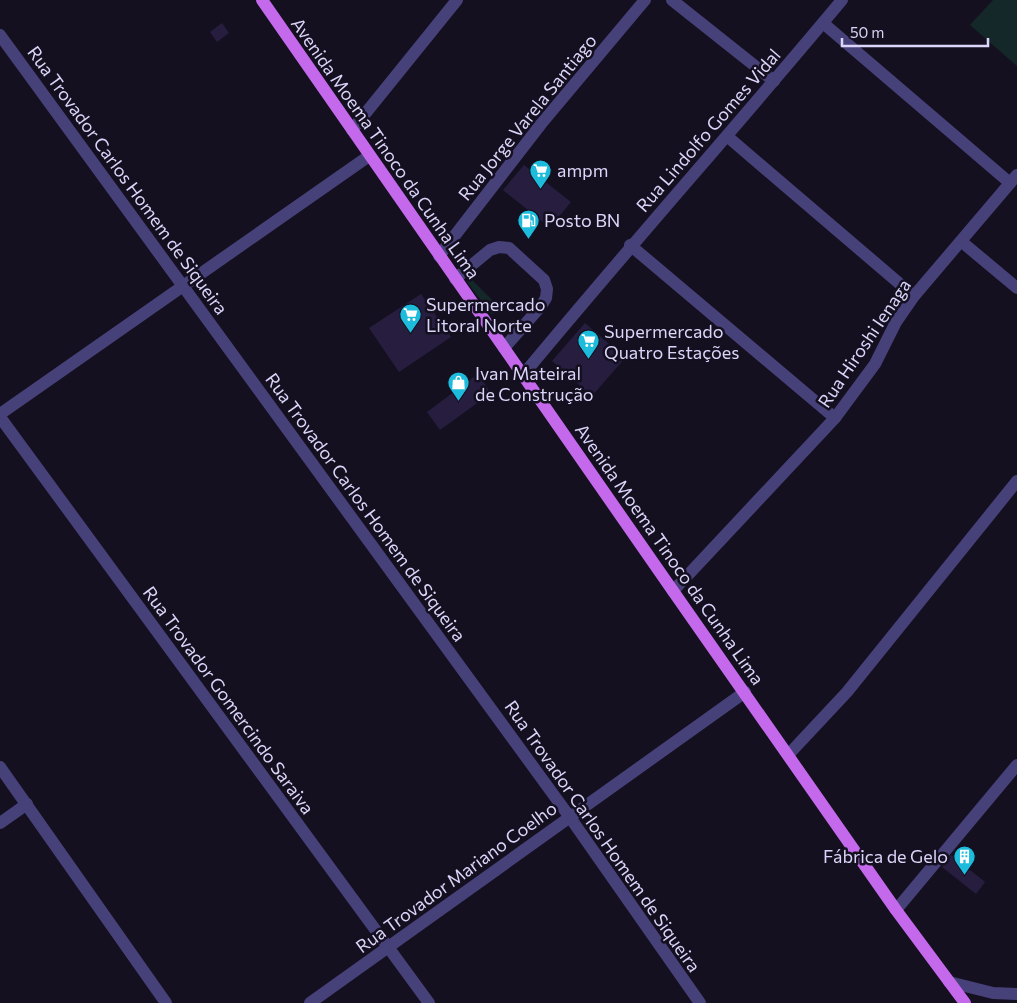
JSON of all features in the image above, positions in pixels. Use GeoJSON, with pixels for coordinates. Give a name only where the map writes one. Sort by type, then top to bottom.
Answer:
{"type":"FeatureCollection","features":[{"type":"Feature","properties":{"kind":"main road","name":"Avenida Moema Tinoco da Cunha Lima"},"geometry":{"type":"LineString","coordinates":[[267,2],[369,156],[672,591],[789,754],[896,910],[965,1003]]}},
{"type":"Feature","properties":{"kind":"street"},"geometry":{"type":"LineString","coordinates":[[352,130],[457,0]]}},
{"type":"Feature","properties":{"kind":"street","name":"Rua Jorge Varela Santiago"},"geometry":{"type":"LineString","coordinates":[[439,256],[541,124],[645,0]]}},
{"type":"Feature","properties":{"kind":"street"},"geometry":{"type":"LineString","coordinates":[[672,0],[774,81]]}},
{"type":"Feature","properties":{"kind":"street","name":"Rua Lindolfo Gomes Vidal"},"geometry":{"type":"LineString","coordinates":[[523,375],[630,245],[728,137],[842,0]]}},
{"type":"Feature","properties":{"kind":"street"},"geometry":{"type":"LineString","coordinates":[[823,23],[1014,179]]}},
{"type":"Feature","properties":{"kind":"street","name":"Rua Trovador Carlos Homem de Siqueira"},"geometry":{"type":"LineString","coordinates":[[0,35],[569,816],[700,1003]]}},
{"type":"Feature","properties":{"kind":"street"},"geometry":{"type":"LineString","coordinates":[[728,137],[914,296]]}},
{"type":"Feature","properties":{"kind":"street"},"geometry":{"type":"LineString","coordinates":[[0,416],[369,156]]}},
{"type":"Feature","properties":{"kind":"street","name":"Rua Hiroshi Ienaga"},"geometry":{"type":"LineString","coordinates":[[672,591],[835,418],[875,364],[896,322],[914,296],[1014,179]]}},
{"type":"Feature","properties":{"kind":"street"},"geometry":{"type":"LineString","coordinates":[[962,242],[1017,288]]}},
{"type":"Feature","properties":{"kind":"street"},"geometry":{"type":"LineString","coordinates":[[630,245],[835,418]]}},
{"type":"Feature","properties":{"kind":"street"},"geometry":{"type":"LineString","coordinates":[[455,279],[490,250],[499,246],[509,248],[544,280],[547,289],[546,298],[504,348]]}},
{"type":"Feature","properties":{"kind":"street","name":"Rua Trovador Gomercindo Saraiva"},"geometry":{"type":"LineString","coordinates":[[0,416],[429,1003]]}},
{"type":"Feature","properties":{"kind":"street"},"geometry":{"type":"LineString","coordinates":[[789,754],[847,692],[1017,482]]}},
{"type":"Feature","properties":{"kind":"street","name":"Rua Trovador Mariano Coelho"},"geometry":{"type":"LineString","coordinates":[[310,1003],[745,692]]}},
{"type":"Feature","properties":{"kind":"street"},"geometry":{"type":"LineString","coordinates":[[896,910],[1017,765]]}},
{"type":"Feature","properties":{"kind":"street"},"geometry":{"type":"LineString","coordinates":[[0,767],[166,1003]]}},
{"type":"Feature","properties":{"kind":"street"},"geometry":{"type":"LineString","coordinates":[[0,823],[27,804]]}},
{"type":"Feature","properties":{"kind":"street"},"geometry":{"type":"LineString","coordinates":[[949,982],[993,993],[1017,994]]}},
{"type":"Feature","properties":{"kind":"green space"},"geometry":{"type":"Polygon","coordinates":[[[993,0],[1017,0],[1017,66],[970,25],[993,0]]]}},
{"type":"Feature","properties":{"kind":"green space"},"geometry":{"type":"Polygon","coordinates":[[[470,278],[494,302],[496,313],[491,314],[468,283],[467,280],[470,278]]]}},
{"type":"Feature","properties":{"kind":"building"},"geometry":{"type":"Polygon","coordinates":[[[222,23],[229,33],[217,42],[210,32],[222,23]]]}},
{"type":"Feature","properties":{"kind":"building","name":"ampm"},"geometry":{"type":"Polygon","coordinates":[[[524,165],[571,202],[558,218],[552,213],[544,223],[503,190],[524,165]]]}},
{"type":"Feature","properties":{"kind":"building","name":"Supermercado Litoral Norte"},"geometry":{"type":"Polygon","coordinates":[[[421,294],[451,337],[399,372],[369,328],[421,294]]]}},
{"type":"Feature","properties":{"kind":"building","name":"Supermercado Quatro Estações"},"geometry":{"type":"Polygon","coordinates":[[[585,323],[625,358],[592,396],[552,361],[585,323]]]}},
{"type":"Feature","properties":{"kind":"building","name":"Ivan Mateiral de Construção"},"geometry":{"type":"Polygon","coordinates":[[[478,374],[491,393],[440,430],[427,412],[478,374]]]}},
{"type":"Feature","properties":{"kind":"building","name":"Fábrica de Gelo"},"geometry":{"type":"Polygon","coordinates":[[[951,855],[985,882],[976,894],[942,867],[951,855]]]}},
{"type":"Feature","properties":{"kind":"place","name":"ampm"},"geometry":{"type":"Point","coordinates":[541,189]}},
{"type":"Feature","properties":{"kind":"place","name":"Posto BN"},"geometry":{"type":"Point","coordinates":[528,239]}},
{"type":"Feature","properties":{"kind":"place","name":"Supermercado Litoral Norte"},"geometry":{"type":"Point","coordinates":[410,333]}},
{"type":"Feature","properties":{"kind":"place","name":"Supermercado Quatro Estações"},"geometry":{"type":"Point","coordinates":[588,360]}},
{"type":"Feature","properties":{"kind":"place","name":"Ivan Mateiral de Construção"},"geometry":{"type":"Point","coordinates":[459,402]}},
{"type":"Feature","properties":{"kind":"place","name":"Fábrica de Gelo"},"geometry":{"type":"Point","coordinates":[964,875]}}]}
